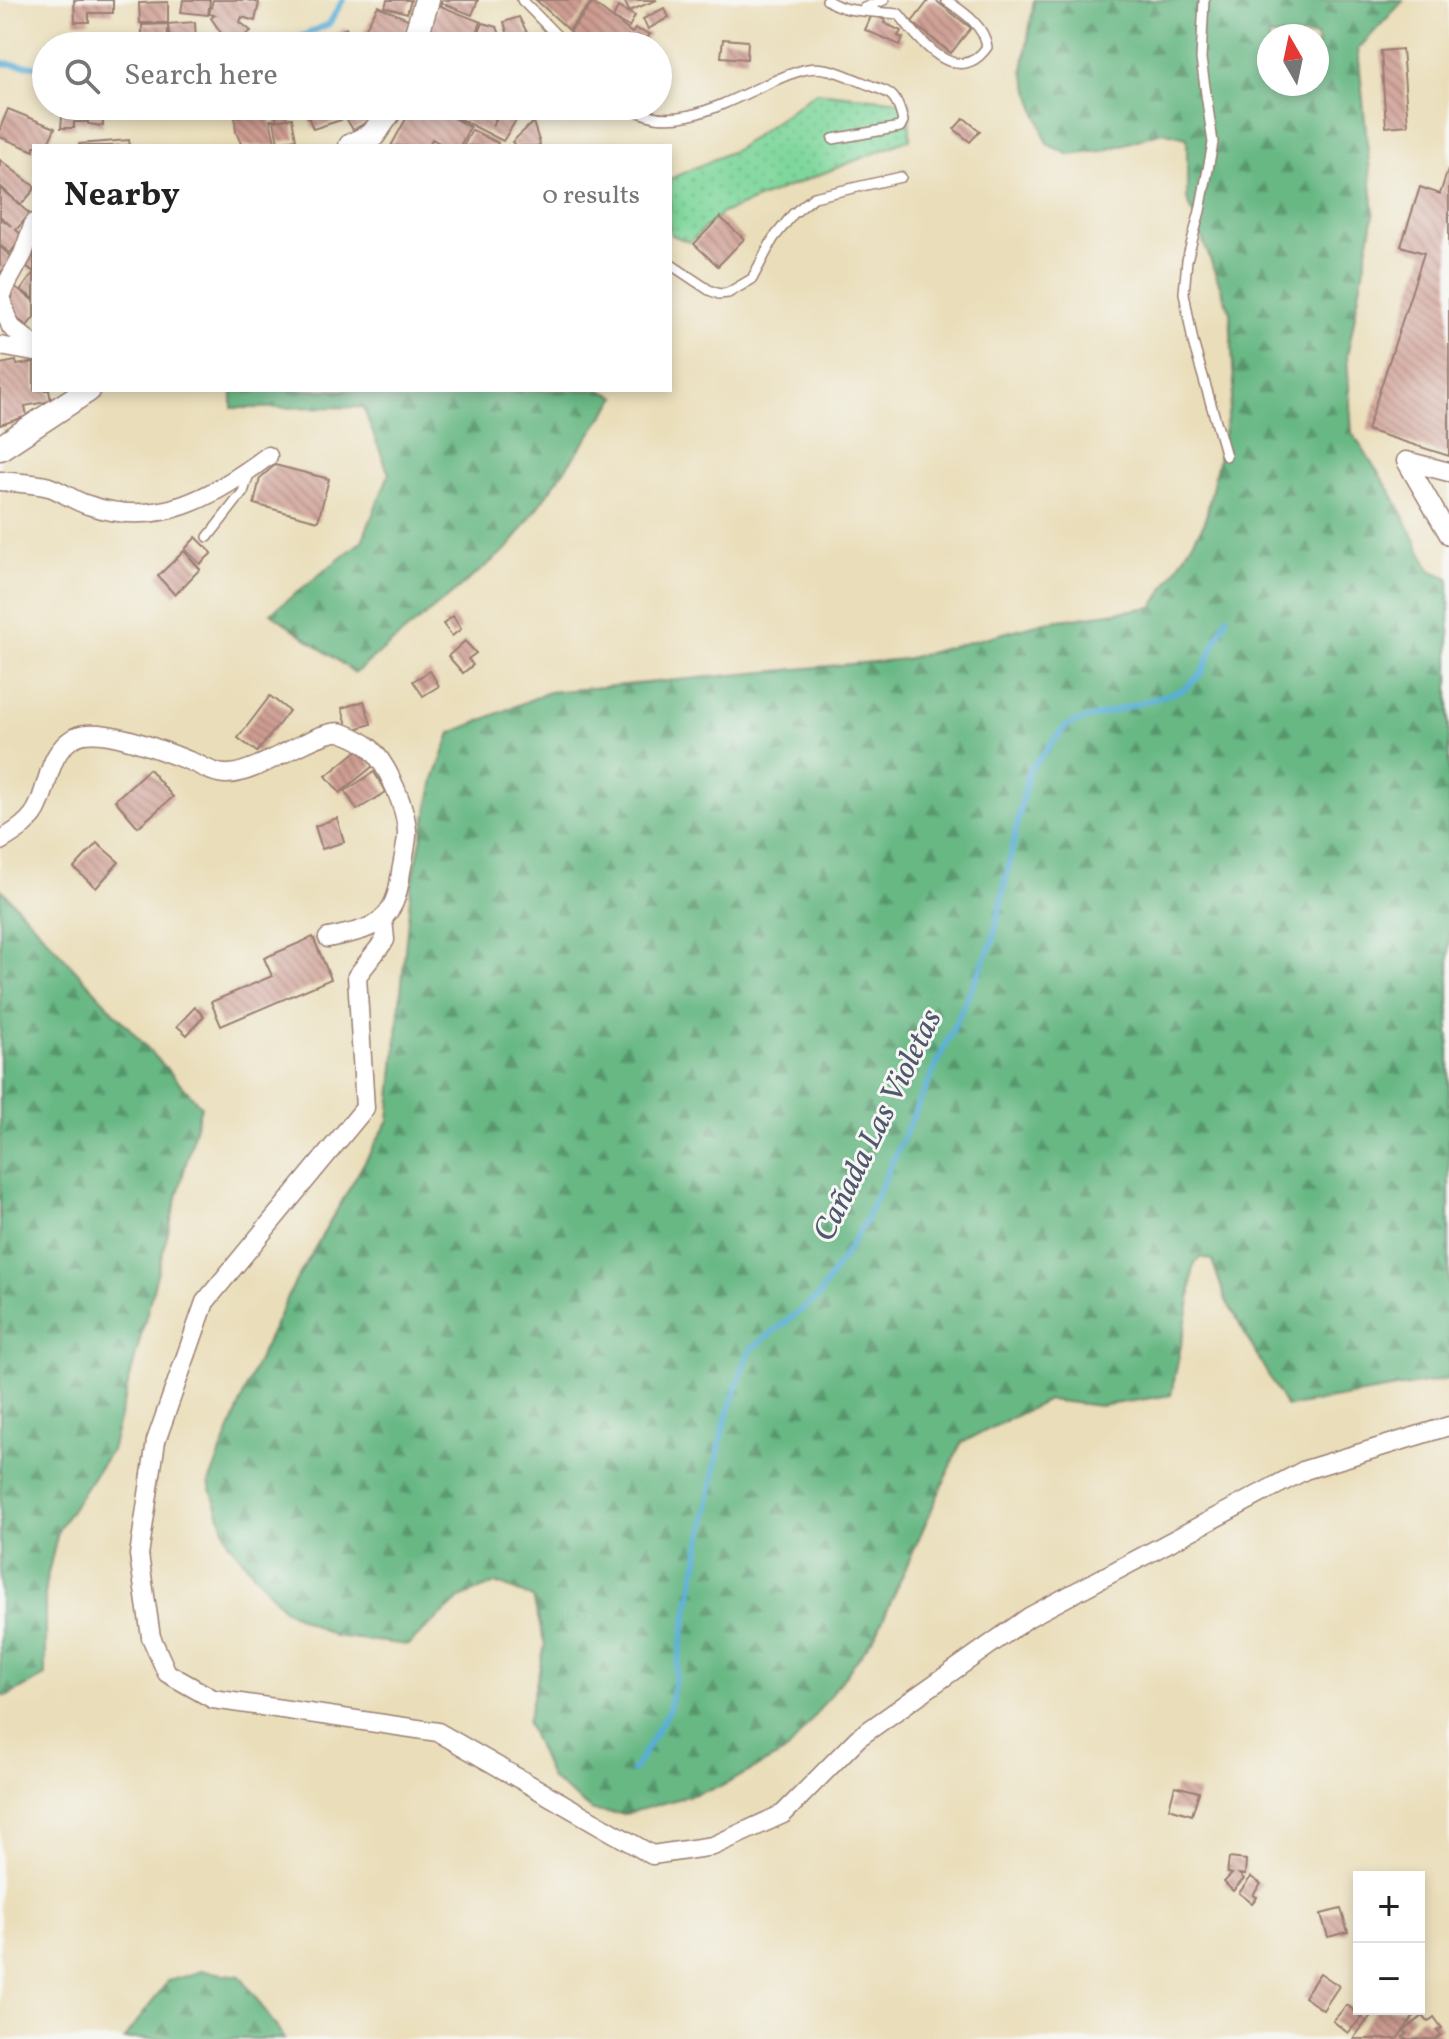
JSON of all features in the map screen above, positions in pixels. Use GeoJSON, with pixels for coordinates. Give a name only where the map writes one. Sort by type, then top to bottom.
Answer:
{"type":"FeatureCollection","features":[{"type":"Feature","properties":{"kind":"street"},"geometry":{"type":"LineString","coordinates":[[417,32],[427,0]]}},
{"type":"Feature","properties":{"kind":"street"},"geometry":{"type":"LineString","coordinates":[[355,144],[373,135],[383,120]]}},
{"type":"Feature","properties":{"kind":"street"},"geometry":{"type":"LineString","coordinates":[[32,229],[23,254],[0,297],[11,327],[32,343]]}},
{"type":"Feature","properties":{"kind":"street"},"geometry":{"type":"LineString","coordinates":[[0,346],[32,352]]}},
{"type":"Feature","properties":{"kind":"street"},"geometry":{"type":"LineString","coordinates":[[0,448],[85,392]]}},
{"type":"Feature","properties":{"kind":"street"},"geometry":{"type":"LineString","coordinates":[[0,481],[48,487],[87,505],[129,515],[181,508],[230,484],[268,456]]}},
{"type":"Feature","properties":{"kind":"street"},"geometry":{"type":"LineString","coordinates":[[1449,472],[1406,461],[1449,535]]}},
{"type":"Feature","properties":{"kind":"street"},"geometry":{"type":"LineString","coordinates":[[0,841],[18,831],[39,807],[58,749],[77,736],[90,733],[141,744],[197,763],[211,773],[235,775],[330,732],[341,732],[369,747],[390,778],[403,812],[407,835],[398,894],[383,919],[358,931],[328,938]]}},
{"type":"Feature","properties":{"kind":"street"},"geometry":{"type":"LineString","coordinates":[[383,919],[385,940],[357,976],[365,1108],[205,1302],[156,1441],[139,1555],[151,1637],[167,1673],[213,1699],[438,1732],[652,1855],[713,1846],[783,1814],[858,1738],[1029,1617],[1305,1470],[1449,1426]]}},
{"type":"Feature","properties":{"kind":"lane"},"geometry":{"type":"LineString","coordinates":[[522,0],[553,32]]}},
{"type":"Feature","properties":{"kind":"lane"},"geometry":{"type":"LineString","coordinates":[[827,0],[837,7],[899,14],[919,40],[952,63],[961,65],[982,54],[987,47],[986,39],[982,29],[946,0]]}},
{"type":"Feature","properties":{"kind":"lane"},"geometry":{"type":"LineString","coordinates":[[860,9],[884,0]]}},
{"type":"Feature","properties":{"kind":"lane"},"geometry":{"type":"LineString","coordinates":[[1204,0],[1201,59],[1213,143],[1187,260],[1184,293],[1193,342],[1226,456]]}},
{"type":"Feature","properties":{"kind":"lane"},"geometry":{"type":"LineString","coordinates":[[672,118],[729,102],[804,69],[827,69],[888,92],[897,99],[903,121],[900,127],[833,139]]}},
{"type":"Feature","properties":{"kind":"lane"},"geometry":{"type":"LineString","coordinates":[[672,265],[709,290],[728,293],[752,279],[773,239],[793,214],[814,197],[901,177]]}},
{"type":"Feature","properties":{"kind":"lane"},"geometry":{"type":"LineString","coordinates":[[208,537],[243,492],[250,470]]}},
{"type":"Feature","properties":{"kind":"green space"},"geometry":{"type":"Polygon","coordinates":[[[1034,0],[1404,0],[1358,49],[1374,214],[1347,357],[1352,433],[1393,495],[1430,570],[1449,578],[1449,1379],[1286,1407],[1225,1298],[1212,1260],[1201,1257],[1194,1264],[1171,1395],[1100,1406],[1048,1400],[961,1443],[877,1633],[788,1751],[720,1787],[625,1814],[593,1811],[551,1779],[527,1723],[545,1645],[533,1598],[496,1583],[462,1597],[408,1645],[334,1636],[283,1609],[229,1543],[209,1483],[254,1369],[294,1284],[389,1120],[411,887],[434,780],[451,733],[549,692],[905,659],[1045,622],[1153,607],[1205,522],[1234,386],[1230,312],[1187,198],[1187,138],[1162,132],[1103,151],[1070,155],[1047,144],[1023,71],[1034,0]]]}},
{"type":"Feature","properties":{"kind":"green space"},"geometry":{"type":"Polygon","coordinates":[[[816,92],[909,102],[910,139],[722,213],[689,242],[672,235],[672,178],[737,149],[816,92]]]}},
{"type":"Feature","properties":{"kind":"green space"},"geometry":{"type":"Polygon","coordinates":[[[232,392],[606,392],[617,397],[509,547],[355,673],[271,613],[362,541],[389,474],[363,407],[232,408],[232,392]]]}},
{"type":"Feature","properties":{"kind":"green space"},"geometry":{"type":"Polygon","coordinates":[[[0,888],[201,1106],[111,1450],[59,1528],[45,1586],[45,1676],[8,1696],[0,1696],[0,888]]]}},
{"type":"Feature","properties":{"kind":"green space"},"geometry":{"type":"Polygon","coordinates":[[[202,1971],[240,1976],[285,2039],[124,2039],[168,1981],[202,1971]]]}},
{"type":"Feature","properties":{"kind":"building"},"geometry":{"type":"Polygon","coordinates":[[[74,0],[113,0],[113,13],[89,13],[89,22],[75,22],[74,0]]]}},
{"type":"Feature","properties":{"kind":"building"},"geometry":{"type":"Polygon","coordinates":[[[183,0],[210,0],[208,15],[181,12],[183,0]]]}},
{"type":"Feature","properties":{"kind":"building"},"geometry":{"type":"Polygon","coordinates":[[[213,0],[259,3],[255,21],[242,17],[240,22],[250,32],[220,32],[211,18],[215,15],[209,14],[213,0]]]}},
{"type":"Feature","properties":{"kind":"building"},"geometry":{"type":"Polygon","coordinates":[[[387,0],[411,0],[407,13],[385,7],[387,0]]]}},
{"type":"Feature","properties":{"kind":"building"},"geometry":{"type":"Polygon","coordinates":[[[442,0],[478,0],[472,15],[441,3],[442,0]]]}},
{"type":"Feature","properties":{"kind":"building"},"geometry":{"type":"Polygon","coordinates":[[[536,0],[588,0],[591,3],[569,30],[536,0]]]}},
{"type":"Feature","properties":{"kind":"building"},"geometry":{"type":"Polygon","coordinates":[[[624,0],[657,0],[629,11],[624,0]]]}},
{"type":"Feature","properties":{"kind":"building"},"geometry":{"type":"Polygon","coordinates":[[[929,0],[935,0],[971,28],[951,53],[912,22],[929,0]]]}},
{"type":"Feature","properties":{"kind":"building"},"geometry":{"type":"Polygon","coordinates":[[[168,2],[168,23],[140,23],[139,3],[168,2]]]}},
{"type":"Feature","properties":{"kind":"building"},"geometry":{"type":"Polygon","coordinates":[[[593,3],[631,32],[570,32],[593,3]]]}},
{"type":"Feature","properties":{"kind":"building"},"geometry":{"type":"Polygon","coordinates":[[[438,5],[481,22],[477,32],[429,32],[438,5]]]}},
{"type":"Feature","properties":{"kind":"building"},"geometry":{"type":"Polygon","coordinates":[[[378,6],[410,20],[406,32],[364,32],[378,6]]]}},
{"type":"Feature","properties":{"kind":"building"},"geometry":{"type":"Polygon","coordinates":[[[618,7],[635,16],[629,27],[613,18],[618,7]]]}},
{"type":"Feature","properties":{"kind":"building"},"geometry":{"type":"Polygon","coordinates":[[[664,8],[669,17],[648,29],[643,19],[664,8]]]}},
{"type":"Feature","properties":{"kind":"building"},"geometry":{"type":"Polygon","coordinates":[[[872,14],[901,31],[898,36],[903,38],[900,45],[865,30],[872,14]]]}},
{"type":"Feature","properties":{"kind":"building"},"geometry":{"type":"Polygon","coordinates":[[[519,17],[527,32],[507,32],[504,22],[519,17]]]}},
{"type":"Feature","properties":{"kind":"building"},"geometry":{"type":"Polygon","coordinates":[[[195,22],[195,32],[169,32],[168,24],[195,22]]]}},
{"type":"Feature","properties":{"kind":"building"},"geometry":{"type":"Polygon","coordinates":[[[483,23],[497,27],[499,32],[479,32],[483,23]]]}},
{"type":"Feature","properties":{"kind":"building"},"geometry":{"type":"Polygon","coordinates":[[[168,24],[168,32],[142,32],[142,25],[168,24]]]}},
{"type":"Feature","properties":{"kind":"building"},"geometry":{"type":"Polygon","coordinates":[[[723,39],[748,41],[747,59],[721,57],[723,39]]]}},
{"type":"Feature","properties":{"kind":"building"},"geometry":{"type":"Polygon","coordinates":[[[1402,49],[1408,125],[1386,127],[1381,51],[1402,49]]]}},
{"type":"Feature","properties":{"kind":"building"},"geometry":{"type":"Polygon","coordinates":[[[8,109],[55,128],[48,144],[32,144],[32,150],[0,137],[0,128],[8,109]]]}},
{"type":"Feature","properties":{"kind":"building"},"geometry":{"type":"Polygon","coordinates":[[[964,118],[980,131],[970,142],[954,129],[964,118]]]}},
{"type":"Feature","properties":{"kind":"building"},"geometry":{"type":"Polygon","coordinates":[[[62,120],[87,120],[74,122],[74,128],[61,128],[62,120]]]}},
{"type":"Feature","properties":{"kind":"building"},"geometry":{"type":"Polygon","coordinates":[[[88,120],[103,120],[103,126],[88,124],[88,120]]]}},
{"type":"Feature","properties":{"kind":"building"},"geometry":{"type":"Polygon","coordinates":[[[235,120],[270,120],[276,144],[241,144],[235,120]]]}},
{"type":"Feature","properties":{"kind":"building"},"geometry":{"type":"Polygon","coordinates":[[[292,120],[296,139],[278,142],[274,121],[292,120]]]}},
{"type":"Feature","properties":{"kind":"building"},"geometry":{"type":"Polygon","coordinates":[[[309,120],[341,120],[313,129],[309,120]]]}},
{"type":"Feature","properties":{"kind":"building"},"geometry":{"type":"Polygon","coordinates":[[[347,120],[370,120],[353,130],[347,120]]]}},
{"type":"Feature","properties":{"kind":"building"},"geometry":{"type":"Polygon","coordinates":[[[405,120],[457,120],[470,127],[461,144],[441,144],[432,139],[430,144],[392,144],[405,120]]]}},
{"type":"Feature","properties":{"kind":"building"},"geometry":{"type":"Polygon","coordinates":[[[462,120],[495,120],[492,126],[496,120],[516,120],[503,141],[462,120]]]}},
{"type":"Feature","properties":{"kind":"building"},"geometry":{"type":"Polygon","coordinates":[[[533,122],[540,144],[512,142],[533,122]]]}},
{"type":"Feature","properties":{"kind":"building"},"geometry":{"type":"Polygon","coordinates":[[[472,130],[498,143],[498,144],[464,144],[472,130]]]}},
{"type":"Feature","properties":{"kind":"building"},"geometry":{"type":"Polygon","coordinates":[[[129,140],[130,144],[79,144],[129,140]]]}},
{"type":"Feature","properties":{"kind":"building"},"geometry":{"type":"Polygon","coordinates":[[[0,160],[32,184],[32,192],[21,205],[0,186],[0,160]]]}},
{"type":"Feature","properties":{"kind":"building"},"geometry":{"type":"Polygon","coordinates":[[[1448,169],[1449,456],[1367,430],[1424,253],[1401,246],[1420,187],[1440,194],[1448,169]]]}},
{"type":"Feature","properties":{"kind":"building"},"geometry":{"type":"Polygon","coordinates":[[[0,188],[30,214],[16,230],[23,236],[10,253],[0,245],[0,218],[11,226],[0,216],[0,188]]]}},
{"type":"Feature","properties":{"kind":"building"},"geometry":{"type":"Polygon","coordinates":[[[720,217],[744,239],[718,266],[694,244],[720,217]]]}},
{"type":"Feature","properties":{"kind":"building"},"geometry":{"type":"Polygon","coordinates":[[[0,247],[13,258],[0,274],[0,247]]]}},
{"type":"Feature","properties":{"kind":"building"},"geometry":{"type":"Polygon","coordinates":[[[32,252],[32,271],[23,264],[32,252]]]}},
{"type":"Feature","properties":{"kind":"building"},"geometry":{"type":"Polygon","coordinates":[[[32,275],[32,298],[21,290],[32,275]]]}},
{"type":"Feature","properties":{"kind":"building"},"geometry":{"type":"Polygon","coordinates":[[[14,286],[32,300],[32,320],[27,326],[15,317],[11,305],[14,286]]]}},
{"type":"Feature","properties":{"kind":"building"},"geometry":{"type":"Polygon","coordinates":[[[32,362],[32,392],[49,392],[51,401],[25,406],[27,416],[0,425],[0,364],[32,362]]]}},
{"type":"Feature","properties":{"kind":"building"},"geometry":{"type":"Polygon","coordinates":[[[275,465],[329,479],[318,521],[254,504],[260,478],[275,465]]]}},
{"type":"Feature","properties":{"kind":"building"},"geometry":{"type":"Polygon","coordinates":[[[196,537],[212,553],[200,564],[185,549],[196,537]]]}},
{"type":"Feature","properties":{"kind":"building"},"geometry":{"type":"Polygon","coordinates":[[[184,551],[200,569],[175,595],[158,576],[184,551]]]}},
{"type":"Feature","properties":{"kind":"building"},"geometry":{"type":"Polygon","coordinates":[[[453,616],[461,629],[452,636],[443,624],[453,616]]]}},
{"type":"Feature","properties":{"kind":"building"},"geometry":{"type":"Polygon","coordinates":[[[465,641],[476,653],[468,659],[473,665],[463,673],[448,656],[465,641]]]}},
{"type":"Feature","properties":{"kind":"building"},"geometry":{"type":"Polygon","coordinates":[[[430,671],[439,686],[423,696],[413,681],[430,671]]]}},
{"type":"Feature","properties":{"kind":"building"},"geometry":{"type":"Polygon","coordinates":[[[270,696],[289,711],[257,752],[238,738],[270,696]]]}},
{"type":"Feature","properties":{"kind":"building"},"geometry":{"type":"Polygon","coordinates":[[[364,701],[371,724],[349,731],[342,708],[364,701]]]}},
{"type":"Feature","properties":{"kind":"building"},"geometry":{"type":"Polygon","coordinates":[[[359,749],[373,766],[340,793],[326,776],[359,749]]]}},
{"type":"Feature","properties":{"kind":"building"},"geometry":{"type":"Polygon","coordinates":[[[149,769],[173,797],[138,827],[115,800],[149,769]]]}},
{"type":"Feature","properties":{"kind":"building"},"geometry":{"type":"Polygon","coordinates":[[[374,772],[386,792],[357,810],[345,791],[374,772]]]}},
{"type":"Feature","properties":{"kind":"building"},"geometry":{"type":"Polygon","coordinates":[[[337,818],[344,842],[322,849],[315,826],[337,818]]]}},
{"type":"Feature","properties":{"kind":"building"},"geometry":{"type":"Polygon","coordinates":[[[97,843],[119,862],[96,888],[74,868],[97,843]]]}},
{"type":"Feature","properties":{"kind":"building"},"geometry":{"type":"Polygon","coordinates":[[[313,937],[331,979],[221,1026],[211,1002],[272,976],[264,958],[313,937]]]}},
{"type":"Feature","properties":{"kind":"building"},"geometry":{"type":"Polygon","coordinates":[[[195,1007],[204,1016],[187,1035],[177,1026],[195,1007]]]}},
{"type":"Feature","properties":{"kind":"building"},"geometry":{"type":"Polygon","coordinates":[[[1175,1786],[1199,1792],[1192,1815],[1169,1808],[1175,1786]]]}},
{"type":"Feature","properties":{"kind":"building"},"geometry":{"type":"Polygon","coordinates":[[[1229,1858],[1246,1860],[1245,1875],[1239,1874],[1244,1879],[1233,1891],[1224,1882],[1232,1874],[1227,1873],[1229,1858]]]}},
{"type":"Feature","properties":{"kind":"building"},"geometry":{"type":"Polygon","coordinates":[[[1251,1877],[1261,1884],[1253,1895],[1257,1897],[1252,1903],[1239,1893],[1251,1877]]]}},
{"type":"Feature","properties":{"kind":"building"},"geometry":{"type":"Polygon","coordinates":[[[1341,1909],[1348,1932],[1328,1937],[1321,1914],[1341,1909]]]}},
{"type":"Feature","properties":{"kind":"building"},"geometry":{"type":"Polygon","coordinates":[[[1320,1973],[1339,1986],[1323,2010],[1304,1997],[1320,1973]]]}},
{"type":"Feature","properties":{"kind":"building"},"geometry":{"type":"Polygon","coordinates":[[[1347,2005],[1353,2010],[1353,2015],[1362,2017],[1348,2033],[1333,2021],[1347,2005]]]}},
{"type":"Feature","properties":{"kind":"building"},"geometry":{"type":"Polygon","coordinates":[[[1371,2015],[1414,2016],[1397,2039],[1353,2039],[1371,2015]]]}},
{"type":"Feature","properties":{"kind":"building"},"geometry":{"type":"Polygon","coordinates":[[[1423,2016],[1428,2022],[1434,2017],[1442,2028],[1437,2031],[1441,2035],[1436,2039],[1405,2039],[1403,2037],[1407,2034],[1404,2031],[1423,2016]]]}},
{"type":"Feature","properties":{"kind":"waterway"},"geometry":{"type":"LineString","coordinates":[[311,32],[329,24],[343,0]]}},
{"type":"Feature","properties":{"kind":"waterway"},"geometry":{"type":"LineString","coordinates":[[0,63],[32,66]]}},
{"type":"Feature","properties":{"kind":"waterway","name":"Cañada Las Violetas"},"geometry":{"type":"LineString","coordinates":[[633,1771],[669,1710],[723,1428],[745,1363],[751,1349],[818,1297],[864,1224],[993,941],[1028,772],[1067,725],[1183,690],[1202,673],[1227,617]]}}]}
